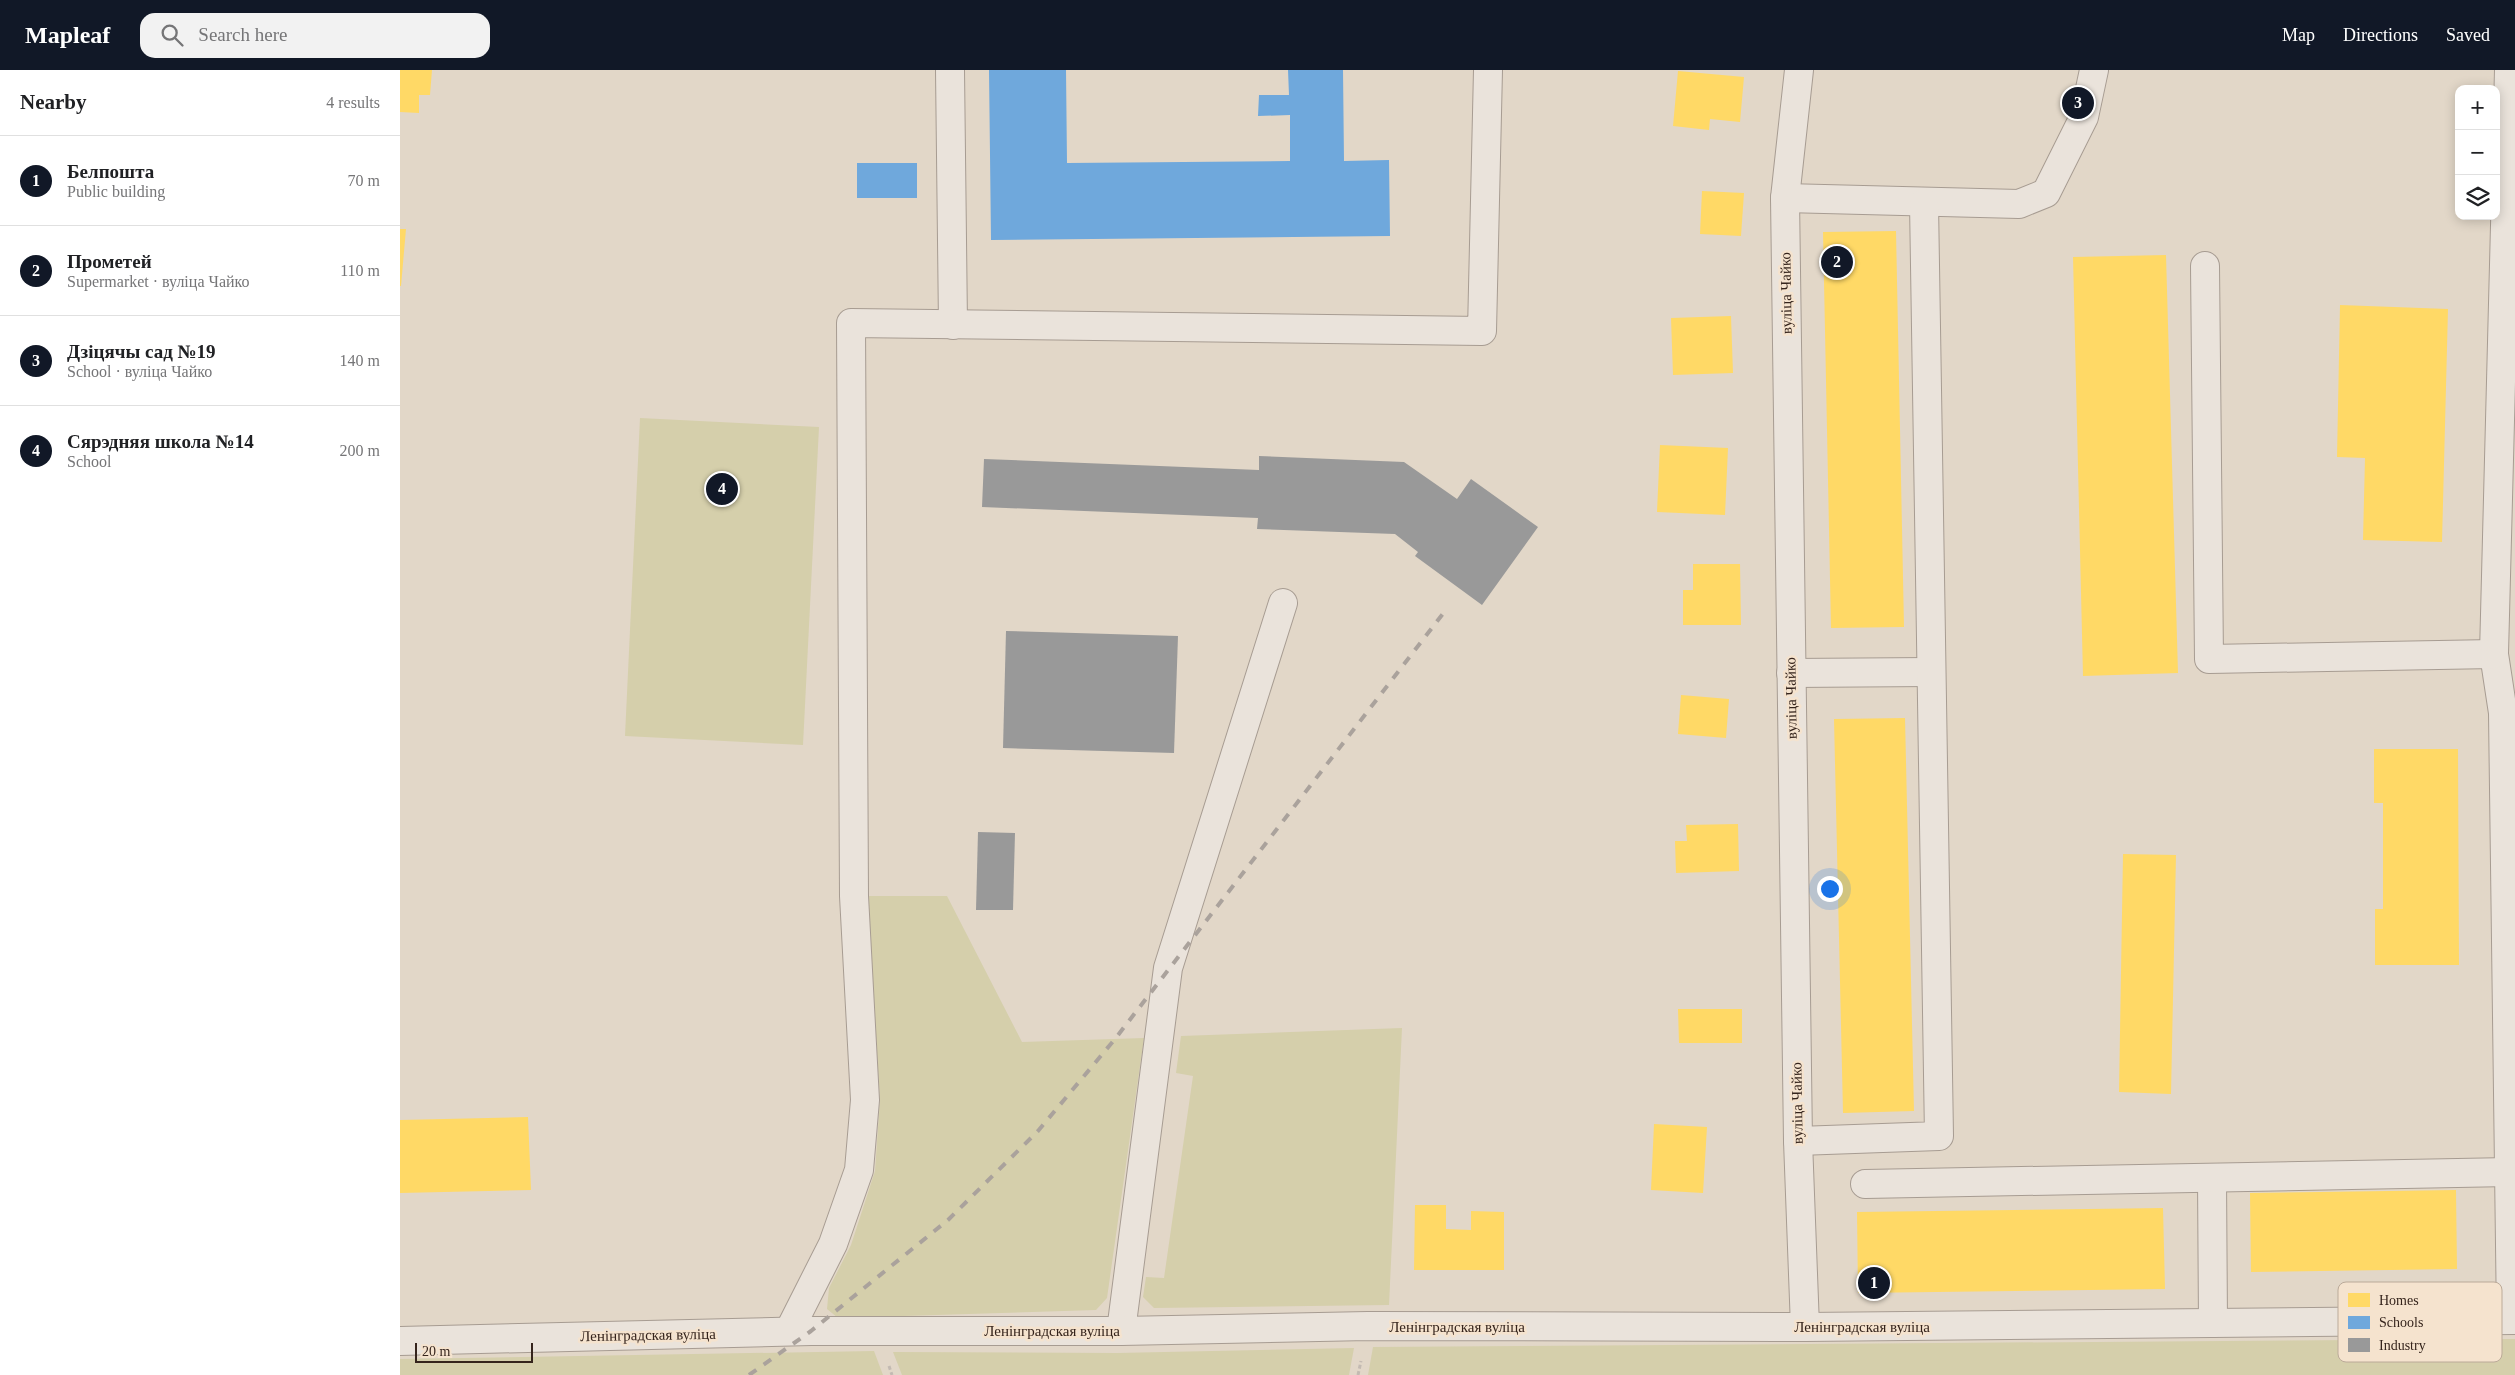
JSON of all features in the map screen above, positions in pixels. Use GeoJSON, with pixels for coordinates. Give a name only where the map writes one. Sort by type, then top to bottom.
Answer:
{"type":"FeatureCollection","features":[{"type":"Feature","properties":{"kind":"street"},"geometry":{"type":"LineString","coordinates":[[950,70],[953,324]]}},
{"type":"Feature","properties":{"kind":"street"},"geometry":{"type":"LineString","coordinates":[[789,1332],[833,1244],[859,1170],[865,1100],[854,896],[851,323],[1482,331],[1488,70]]}},
{"type":"Feature","properties":{"kind":"street","name":"вуліца Чайко"},"geometry":{"type":"LineString","coordinates":[[1799,70],[1785,198],[1798,1140],[1805,1327]]}},
{"type":"Feature","properties":{"kind":"street"},"geometry":{"type":"LineString","coordinates":[[1785,198],[2019,204],[2046,193],[2084,117],[2094,70]]}},
{"type":"Feature","properties":{"kind":"street"},"geometry":{"type":"LineString","coordinates":[[2509,70],[2494,654],[2503,713],[2513,1320]]}},
{"type":"Feature","properties":{"kind":"street"},"geometry":{"type":"LineString","coordinates":[[1798,1140],[1940,1136],[1924,203]]}},
{"type":"Feature","properties":{"kind":"street"},"geometry":{"type":"LineString","coordinates":[[2204,266],[2208,660],[2494,654]]}},
{"type":"Feature","properties":{"kind":"street"},"geometry":{"type":"LineString","coordinates":[[1121,1332],[1168,968],[1283,603]]}},
{"type":"Feature","properties":{"kind":"street"},"geometry":{"type":"LineString","coordinates":[[1791,673],[1931,672]]}},
{"type":"Feature","properties":{"kind":"street"},"geometry":{"type":"LineString","coordinates":[[1865,1184],[2510,1172]]}},
{"type":"Feature","properties":{"kind":"street"},"geometry":{"type":"LineString","coordinates":[[2212,1178],[2213,1324]]}},
{"type":"Feature","properties":{"kind":"street","name":"Ленінградская вуліца"},"geometry":{"type":"LineString","coordinates":[[400,1341],[789,1332],[1121,1332],[1368,1326],[1805,1327],[2338,1322]]}},
{"type":"Feature","properties":{"kind":"shaded area"},"geometry":{"type":"Polygon","coordinates":[[[640,418],[819,427],[803,745],[625,736],[640,418]]]}},
{"type":"Feature","properties":{"kind":"shaded area"},"geometry":{"type":"Polygon","coordinates":[[[867,896],[947,896],[1022,1042],[1144,1038],[1107,1298],[1096,1310],[838,1318],[827,1309],[829,1288],[851,1245],[875,1171],[880,1099],[867,896]]]}},
{"type":"Feature","properties":{"kind":"shaded area"},"geometry":{"type":"Polygon","coordinates":[[[1402,1028],[1389,1305],[1154,1308],[1143,1297],[1146,1277],[1164,1278],[1193,1076],[1176,1073],[1181,1036],[1402,1028]]]}},
{"type":"Feature","properties":{"kind":"shaded area"},"geometry":{"type":"Polygon","coordinates":[[[2502,1339],[2515,1339],[2515,1375],[1368,1375],[1373,1347],[2338,1340],[2338,1362],[2502,1362],[2502,1339]]]}},
{"type":"Feature","properties":{"kind":"shaded area"},"geometry":{"type":"Polygon","coordinates":[[[1354,1348],[1349,1375],[902,1375],[893,1352],[1117,1353],[1354,1348]]]}},
{"type":"Feature","properties":{"kind":"shaded area"},"geometry":{"type":"Polygon","coordinates":[[[874,1351],[883,1375],[400,1375],[400,1359],[874,1351]]]}},
{"type":"Feature","properties":{"kind":"building: Homes"},"geometry":{"type":"Polygon","coordinates":[[[400,70],[432,70],[430,95],[419,95],[419,113],[400,112],[400,70]]]}},
{"type":"Feature","properties":{"kind":"building: Homes"},"geometry":{"type":"Polygon","coordinates":[[[1678,71],[1744,77],[1740,122],[1710,119],[1709,130],[1673,126],[1678,71]]]}},
{"type":"Feature","properties":{"kind":"building: Homes"},"geometry":{"type":"Polygon","coordinates":[[[1702,191],[1744,193],[1741,236],[1700,234],[1702,191]]]}},
{"type":"Feature","properties":{"kind":"building: Homes"},"geometry":{"type":"Polygon","coordinates":[[[400,229],[406,229],[401,286],[400,286],[400,229]]]}},
{"type":"Feature","properties":{"kind":"building: Homes"},"geometry":{"type":"Polygon","coordinates":[[[1896,231],[1904,627],[1831,628],[1823,232],[1896,231]]]}},
{"type":"Feature","properties":{"kind":"building: Homes"},"geometry":{"type":"Polygon","coordinates":[[[2166,255],[2178,673],[2083,676],[2073,257],[2166,255]]]}},
{"type":"Feature","properties":{"kind":"building: Homes"},"geometry":{"type":"Polygon","coordinates":[[[2340,305],[2448,309],[2442,542],[2363,540],[2365,458],[2337,457],[2340,305]]]}},
{"type":"Feature","properties":{"kind":"building: Homes"},"geometry":{"type":"Polygon","coordinates":[[[1731,316],[1733,373],[1673,375],[1671,318],[1731,316]]]}},
{"type":"Feature","properties":{"kind":"building: Homes"},"geometry":{"type":"Polygon","coordinates":[[[1660,445],[1728,448],[1725,515],[1657,512],[1660,445]]]}},
{"type":"Feature","properties":{"kind":"building: Homes"},"geometry":{"type":"Polygon","coordinates":[[[1693,564],[1740,564],[1741,625],[1683,625],[1683,590],[1693,590],[1693,564]]]}},
{"type":"Feature","properties":{"kind":"building: Homes"},"geometry":{"type":"Polygon","coordinates":[[[1681,695],[1729,699],[1726,738],[1678,734],[1681,695]]]}},
{"type":"Feature","properties":{"kind":"building: Homes"},"geometry":{"type":"Polygon","coordinates":[[[1905,718],[1914,1111],[1843,1113],[1834,719],[1905,718]]]}},
{"type":"Feature","properties":{"kind":"building: Homes"},"geometry":{"type":"Polygon","coordinates":[[[2374,749],[2458,749],[2459,965],[2375,965],[2375,909],[2383,909],[2383,803],[2374,803],[2374,749]]]}},
{"type":"Feature","properties":{"kind":"building: Homes"},"geometry":{"type":"Polygon","coordinates":[[[1738,824],[1739,871],[1676,873],[1675,841],[1687,841],[1686,825],[1738,824]]]}},
{"type":"Feature","properties":{"kind":"building: Homes"},"geometry":{"type":"Polygon","coordinates":[[[2123,854],[2176,855],[2171,1094],[2119,1092],[2123,854]]]}},
{"type":"Feature","properties":{"kind":"building: Homes"},"geometry":{"type":"Polygon","coordinates":[[[1678,1009],[1742,1009],[1742,1043],[1679,1043],[1678,1009]]]}},
{"type":"Feature","properties":{"kind":"building: Homes"},"geometry":{"type":"Polygon","coordinates":[[[528,1117],[531,1190],[400,1193],[400,1120],[528,1117]]]}},
{"type":"Feature","properties":{"kind":"building: Homes"},"geometry":{"type":"Polygon","coordinates":[[[1654,1124],[1707,1127],[1703,1193],[1651,1190],[1654,1124]]]}},
{"type":"Feature","properties":{"kind":"building: Homes"},"geometry":{"type":"Polygon","coordinates":[[[2456,1190],[2457,1269],[2251,1272],[2250,1193],[2456,1190]]]}},
{"type":"Feature","properties":{"kind":"building: Homes"},"geometry":{"type":"Polygon","coordinates":[[[1415,1205],[1446,1205],[1446,1229],[1471,1230],[1471,1211],[1504,1212],[1504,1270],[1414,1270],[1415,1205]]]}},
{"type":"Feature","properties":{"kind":"building: Homes"},"geometry":{"type":"Polygon","coordinates":[[[2163,1208],[2165,1289],[1858,1293],[1857,1212],[2163,1208]]]}},
{"type":"Feature","properties":{"kind":"building: Schools"},"geometry":{"type":"Polygon","coordinates":[[[989,70],[1066,70],[1067,163],[1290,161],[1290,115],[1258,116],[1259,95],[1289,95],[1288,70],[1343,70],[1344,161],[1389,160],[1390,236],[991,240],[989,70]]]}},
{"type":"Feature","properties":{"kind":"building: Schools"},"geometry":{"type":"Polygon","coordinates":[[[857,163],[917,163],[917,198],[857,198],[857,163]]]}},
{"type":"Feature","properties":{"kind":"building: Industry"},"geometry":{"type":"Polygon","coordinates":[[[1259,456],[1404,462],[1457,499],[1471,479],[1538,527],[1482,605],[1415,556],[1418,552],[1395,534],[1257,529],[1258,518],[982,507],[984,459],[1259,470],[1259,456]]]}},
{"type":"Feature","properties":{"kind":"building: Industry"},"geometry":{"type":"Polygon","coordinates":[[[1006,631],[1178,636],[1174,753],[1003,748],[1006,631]]]}},
{"type":"Feature","properties":{"kind":"building: Industry"},"geometry":{"type":"Polygon","coordinates":[[[978,832],[1015,833],[1013,910],[976,910],[978,832]]]}},
{"type":"Feature","properties":{"kind":"railway"},"geometry":{"type":"LineString","coordinates":[[749,1375],[811,1331],[948,1220],[1038,1131],[1115,1039],[1445,611]]}},
{"type":"Feature","properties":{"kind":"place","name":"Дзіцячы сад №19"},"geometry":{"type":"Point","coordinates":[2078,103]}},
{"type":"Feature","properties":{"kind":"place","name":"Прометей"},"geometry":{"type":"Point","coordinates":[1837,262]}},
{"type":"Feature","properties":{"kind":"place","name":"Сярэдняя школа №14"},"geometry":{"type":"Point","coordinates":[722,489]}},
{"type":"Feature","properties":{"kind":"place","name":"Белпошта"},"geometry":{"type":"Point","coordinates":[1874,1283]}}]}
